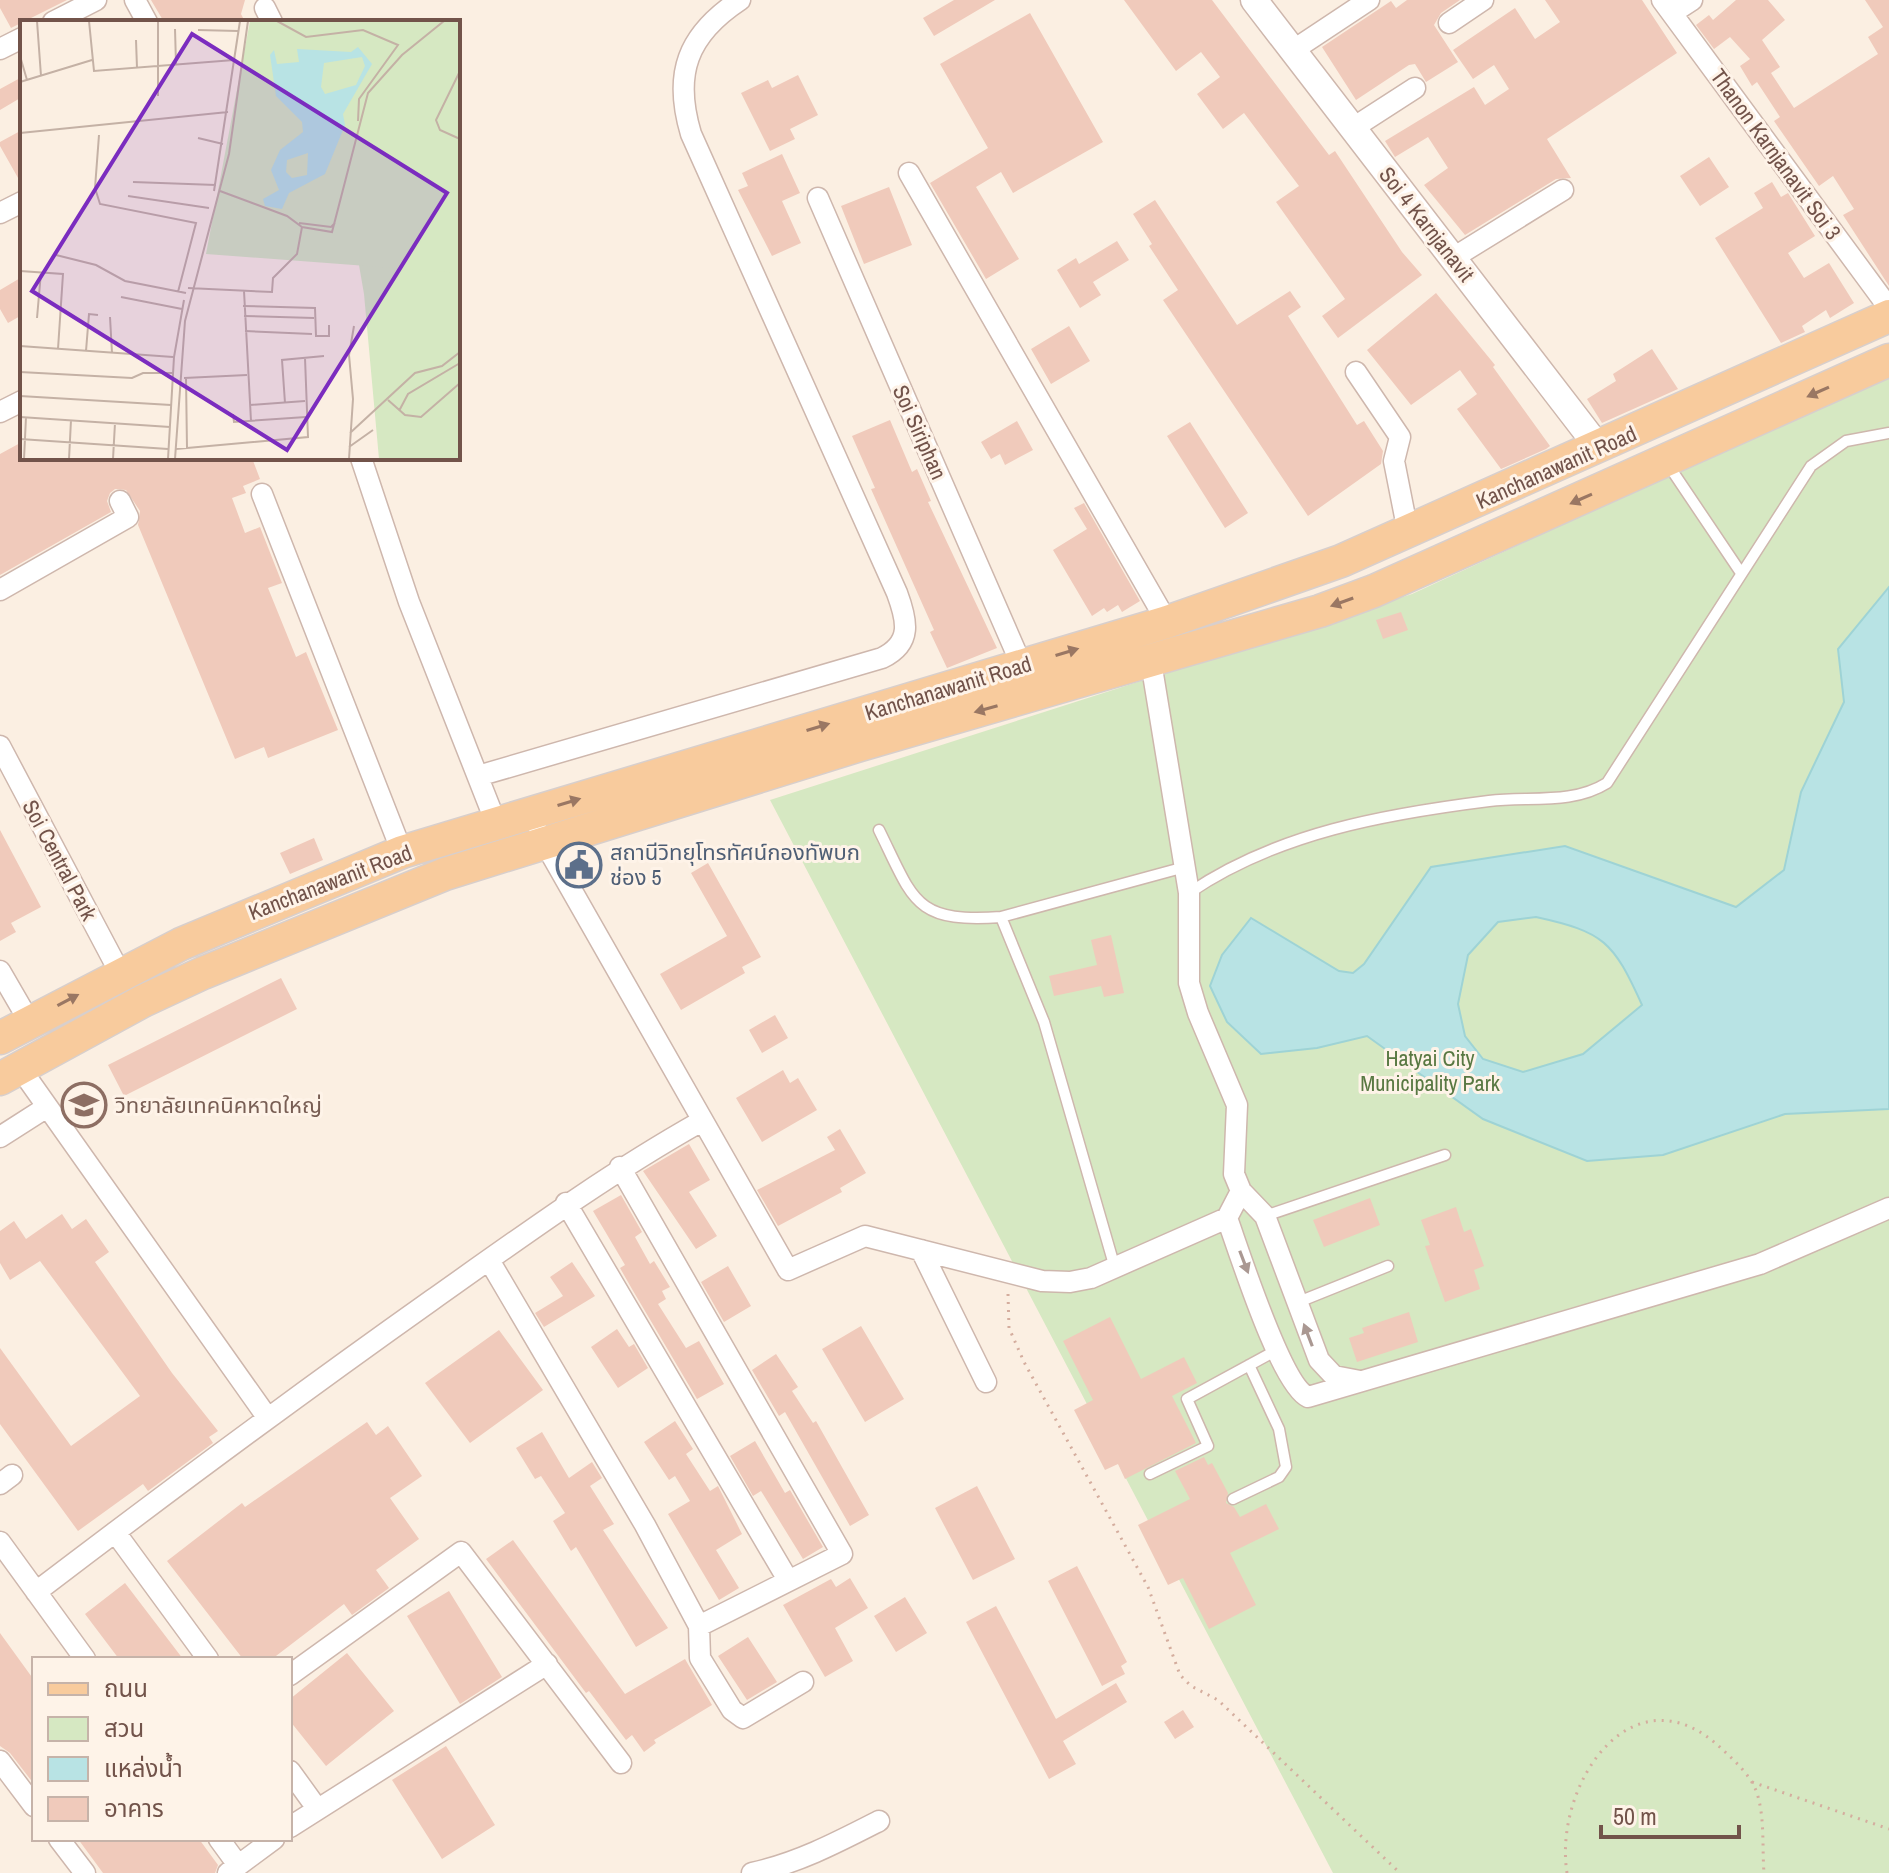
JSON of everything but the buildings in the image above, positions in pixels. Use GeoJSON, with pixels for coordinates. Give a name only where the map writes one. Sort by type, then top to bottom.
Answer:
{"type":"FeatureCollection","features":[{"type":"Feature","properties":{"kind":"main road","name":"Kanchanawanit Road"},"geometry":{"type":"LineString","coordinates":[[10,1074],[143,1001],[536,828],[1022,666],[1284,583],[1599,448],[1889,316]]}},
{"type":"Feature","properties":{"kind":"main road","name":"Kanchanawanit Road"},"geometry":{"type":"LineString","coordinates":[[0,1038],[120,973],[243,916],[402,852],[496,823],[536,828],[860,745],[1151,662],[1374,591],[1889,360]]}},
{"type":"Feature","properties":{"kind":"street"},"geometry":{"type":"LineString","coordinates":[[57,20],[96,0]]}},
{"type":"Feature","properties":{"kind":"street"},"geometry":{"type":"LineString","coordinates":[[135,0],[146,20]]}},
{"type":"Feature","properties":{"kind":"street"},"geometry":{"type":"LineString","coordinates":[[478,776],[882,658],[901,645],[905,635],[907,624],[897,593],[691,134],[683,107],[683,75],[694,46],[713,20],[740,0]]}},
{"type":"Feature","properties":{"kind":"street","name":"Soi 4 Karnjanavit"},"geometry":{"type":"LineString","coordinates":[[1254,0],[1599,448]]}},
{"type":"Feature","properties":{"kind":"street"},"geometry":{"type":"LineString","coordinates":[[1292,51],[1369,0]]}},
{"type":"Feature","properties":{"kind":"street"},"geometry":{"type":"LineString","coordinates":[[1449,23],[1483,0]]}},
{"type":"Feature","properties":{"kind":"street"},"geometry":{"type":"LineString","coordinates":[[1667,6],[1692,0]]}},
{"type":"Feature","properties":{"kind":"street","name":"Thanon Karnjanavit Soi 3"},"geometry":{"type":"LineString","coordinates":[[1667,6],[1889,308]]}},
{"type":"Feature","properties":{"kind":"street"},"geometry":{"type":"LineString","coordinates":[[0,49],[20,39]]}},
{"type":"Feature","properties":{"kind":"street"},"geometry":{"type":"LineString","coordinates":[[1353,128],[1415,88]]}},
{"type":"Feature","properties":{"kind":"street"},"geometry":{"type":"LineString","coordinates":[[909,173],[1167,622]]}},
{"type":"Feature","properties":{"kind":"street"},"geometry":{"type":"LineString","coordinates":[[1453,258],[1563,190]]}},
{"type":"Feature","properties":{"kind":"street","name":"Soi Siriphan"},"geometry":{"type":"LineString","coordinates":[[818,198],[1022,666]]}},
{"type":"Feature","properties":{"kind":"street"},"geometry":{"type":"LineString","coordinates":[[0,213],[20,203]]}},
{"type":"Feature","properties":{"kind":"street"},"geometry":{"type":"LineString","coordinates":[[1356,372],[1400,437],[1394,461],[1408,532]]}},
{"type":"Feature","properties":{"kind":"street"},"geometry":{"type":"LineString","coordinates":[[0,412],[20,402]]}},
{"type":"Feature","properties":{"kind":"street"},"geometry":{"type":"LineString","coordinates":[[362,460],[409,602],[496,823]]}},
{"type":"Feature","properties":{"kind":"street"},"geometry":{"type":"LineString","coordinates":[[262,494],[402,852]]}},
{"type":"Feature","properties":{"kind":"street"},"geometry":{"type":"LineString","coordinates":[[0,590],[128,517],[120,501]]}},
{"type":"Feature","properties":{"kind":"street"},"geometry":{"type":"LineString","coordinates":[[1151,662],[1189,893],[1189,983],[1198,1013],[1237,1105],[1234,1174],[1241,1191],[1265,1216],[1324,1369],[1334,1376],[1362,1381]]}},
{"type":"Feature","properties":{"kind":"street","name":"Soi Central Park"},"geometry":{"type":"LineString","coordinates":[[0,746],[120,973]]}},
{"type":"Feature","properties":{"kind":"street"},"geometry":{"type":"LineString","coordinates":[[536,828],[700,1122],[788,1270],[865,1236],[1011,1274],[1070,1282],[1115,1268],[1227,1218],[1241,1191]]}},
{"type":"Feature","properties":{"kind":"street"},"geometry":{"type":"LineString","coordinates":[[0,971],[29,1021]]}},
{"type":"Feature","properties":{"kind":"street"},"geometry":{"type":"LineString","coordinates":[[10,1074],[47,1107],[267,1417]]}},
{"type":"Feature","properties":{"kind":"street"},"geometry":{"type":"LineString","coordinates":[[0,1137],[47,1107]]}},
{"type":"Feature","properties":{"kind":"street"},"geometry":{"type":"LineString","coordinates":[[36,1592],[267,1417],[566,1203],[620,1167],[700,1122]]}},
{"type":"Feature","properties":{"kind":"street"},"geometry":{"type":"LineString","coordinates":[[620,1167],[842,1554],[699,1626]]}},
{"type":"Feature","properties":{"kind":"street"},"geometry":{"type":"LineString","coordinates":[[566,1203],[788,1580]]}},
{"type":"Feature","properties":{"kind":"street"},"geometry":{"type":"LineString","coordinates":[[1227,1218],[1291,1381],[1304,1396],[1316,1397],[1760,1264],[1889,1208]]}},
{"type":"Feature","properties":{"kind":"street"},"geometry":{"type":"LineString","coordinates":[[921,1250],[986,1382]]}},
{"type":"Feature","properties":{"kind":"street"},"geometry":{"type":"LineString","coordinates":[[489,1260],[645,1525],[699,1626],[700,1658],[739,1717],[747,1718],[803,1682]]}},
{"type":"Feature","properties":{"kind":"street"},"geometry":{"type":"LineString","coordinates":[[115,1532],[207,1657]]}},
{"type":"Feature","properties":{"kind":"street"},"geometry":{"type":"LineString","coordinates":[[0,1542],[84,1657]]}},
{"type":"Feature","properties":{"kind":"street"},"geometry":{"type":"LineString","coordinates":[[292,1674],[461,1552],[621,1763]]}},
{"type":"Feature","properties":{"kind":"street"},"geometry":{"type":"LineString","coordinates":[[292,1825],[316,1807],[547,1664]]}},
{"type":"Feature","properties":{"kind":"street"},"geometry":{"type":"LineString","coordinates":[[0,1761],[32,1803]]}},
{"type":"Feature","properties":{"kind":"street"},"geometry":{"type":"LineString","coordinates":[[292,1774],[316,1807]]}},
{"type":"Feature","properties":{"kind":"street"},"geometry":{"type":"LineString","coordinates":[[752,1873],[779,1870],[879,1821]]}},
{"type":"Feature","properties":{"kind":"street"},"geometry":{"type":"LineString","coordinates":[[61,1841],[85,1873]]}},
{"type":"Feature","properties":{"kind":"street"},"geometry":{"type":"LineString","coordinates":[[220,1841],[233,1869],[271,1841]]}},
{"type":"Feature","properties":{"kind":"lane"},"geometry":{"type":"LineString","coordinates":[[1189,893],[1269,848],[1354,825],[1432,808],[1512,798],[1563,798],[1595,791],[1616,774],[1741,573],[1820,457],[1846,441],[1889,433]]}},
{"type":"Feature","properties":{"kind":"lane"},"geometry":{"type":"LineString","coordinates":[[1666,461],[1741,573]]}},
{"type":"Feature","properties":{"kind":"lane"},"geometry":{"type":"LineString","coordinates":[[879,830],[908,888],[924,907],[956,919],[1001,917],[1185,867]]}},
{"type":"Feature","properties":{"kind":"lane"},"geometry":{"type":"LineString","coordinates":[[1001,917],[1044,1022],[1115,1268]]}},
{"type":"Feature","properties":{"kind":"lane"},"geometry":{"type":"LineString","coordinates":[[1265,1216],[1445,1155]]}},
{"type":"Feature","properties":{"kind":"lane"},"geometry":{"type":"LineString","coordinates":[[1296,1303],[1388,1266]]}},
{"type":"Feature","properties":{"kind":"lane"},"geometry":{"type":"LineString","coordinates":[[1150,1474],[1208,1446],[1187,1399],[1277,1350]]}},
{"type":"Feature","properties":{"kind":"lane"},"geometry":{"type":"LineString","coordinates":[[1233,1499],[1279,1477],[1286,1467],[1279,1429],[1249,1365]]}},
{"type":"Feature","properties":{"kind":"path"},"geometry":{"type":"LineString","coordinates":[[1011,1274],[1006,1315],[1016,1344],[1148,1587],[1180,1675],[1191,1686],[1218,1700],[1400,1873]]}},
{"type":"Feature","properties":{"kind":"path"},"geometry":{"type":"LineString","coordinates":[[1567,1873],[1567,1822],[1581,1780],[1605,1747],[1638,1723],[1670,1722],[1697,1731],[1721,1748],[1752,1782],[1760,1807],[1764,1873]]}},
{"type":"Feature","properties":{"kind":"path"},"geometry":{"type":"LineString","coordinates":[[1752,1782],[1889,1829]]}},
{"type":"Feature","properties":{"kind":"green space","name":"Hatyai City Municipality Park"},"geometry":{"type":"Polygon","coordinates":[[[1889,374],[1889,1873],[1333,1873],[770,800],[1412,594],[1889,374]]]}},
{"type":"Feature","properties":{"kind":"water"},"geometry":{"type":"Polygon","coordinates":[[[1889,587],[1889,1109],[1785,1114],[1663,1155],[1587,1161],[1483,1119],[1367,1036],[1317,1048],[1261,1054],[1227,1022],[1210,986],[1222,955],[1251,918],[1339,971],[1353,973],[1364,964],[1431,867],[1565,846],[1736,907],[1784,870],[1801,792],[1844,702],[1838,649],[1889,587]],[[1536,917],[1498,922],[1468,955],[1458,1004],[1465,1036],[1483,1059],[1523,1072],[1583,1054],[1642,1005],[1623,966],[1604,943],[1559,922],[1536,917]]]}},
{"type":"Feature","properties":{"kind":"place","name":"สถานีวิทยุโทรทัศน์กองทัพบก ช่อง 5"},"geometry":{"type":"Point","coordinates":[579,865]}},
{"type":"Feature","properties":{"kind":"place","name":"วิทยาลัยเทคนิคหาดใหญ่"},"geometry":{"type":"Point","coordinates":[84,1105]}}]}
